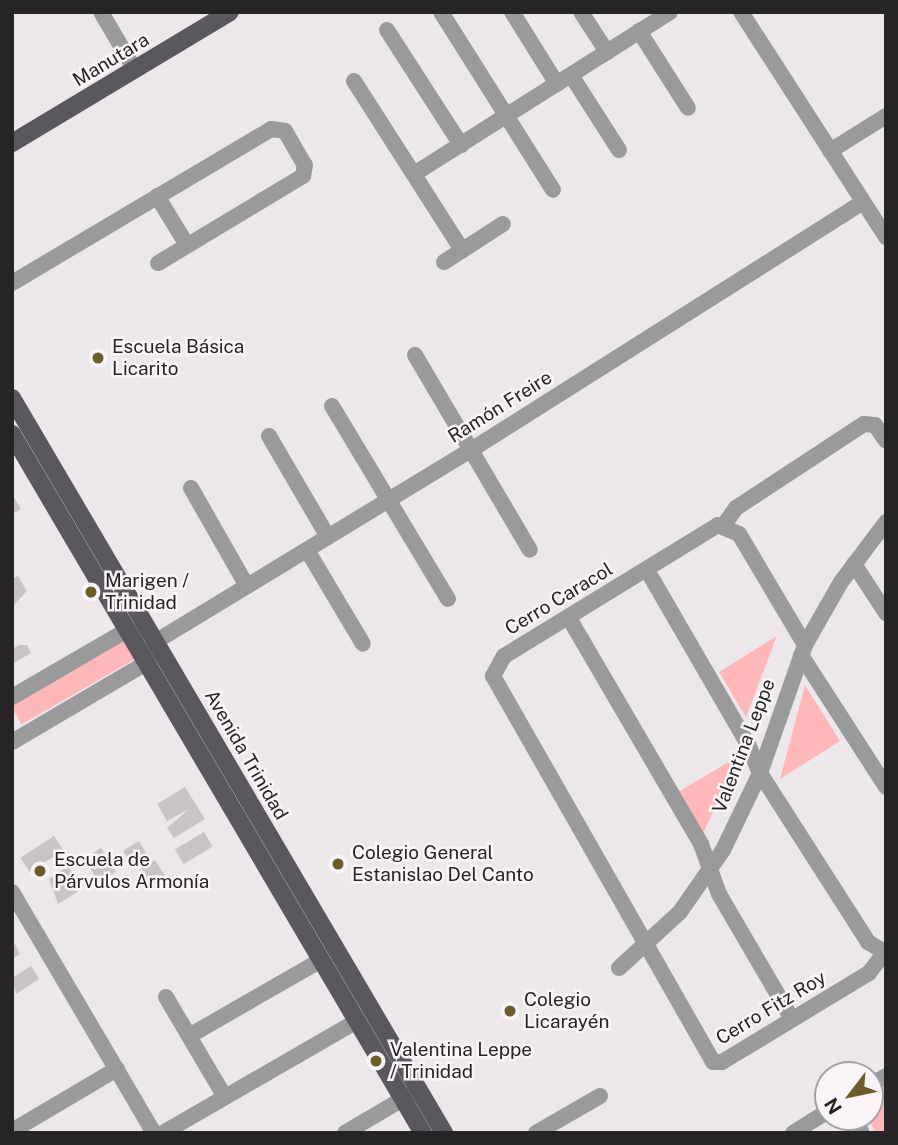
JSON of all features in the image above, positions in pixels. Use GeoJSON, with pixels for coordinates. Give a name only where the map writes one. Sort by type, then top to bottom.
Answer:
{"type":"FeatureCollection","features":[{"type":"Feature","properties":{"kind":"main road","name":"Manutara"},"geometry":{"type":"LineString","coordinates":[[12,143],[230,12]]}},
{"type":"Feature","properties":{"kind":"main road","name":"Avenida Trinidad"},"geometry":{"type":"LineString","coordinates":[[12,398],[444,1133]]}},
{"type":"Feature","properties":{"kind":"main road","name":"Avenida Trinidad"},"geometry":{"type":"LineString","coordinates":[[12,434],[423,1133]]}},
{"type":"Feature","properties":{"kind":"street"},"geometry":{"type":"LineString","coordinates":[[101,12],[135,70]]}},
{"type":"Feature","properties":{"kind":"street"},"geometry":{"type":"LineString","coordinates":[[441,12],[553,190]]}},
{"type":"Feature","properties":{"kind":"street"},"geometry":{"type":"LineString","coordinates":[[512,12],[619,150]]}},
{"type":"Feature","properties":{"kind":"street"},"geometry":{"type":"LineString","coordinates":[[581,12],[607,52]]}},
{"type":"Feature","properties":{"kind":"street"},"geometry":{"type":"LineString","coordinates":[[414,174],[670,12]]}},
{"type":"Feature","properties":{"kind":"street"},"geometry":{"type":"LineString","coordinates":[[741,12],[886,237]]}},
{"type":"Feature","properties":{"kind":"street"},"geometry":{"type":"LineString","coordinates":[[387,30],[461,145]]}},
{"type":"Feature","properties":{"kind":"street"},"geometry":{"type":"LineString","coordinates":[[639,32],[688,108]]}},
{"type":"Feature","properties":{"kind":"street"},"geometry":{"type":"LineString","coordinates":[[354,80],[462,250]]}},
{"type":"Feature","properties":{"kind":"street"},"geometry":{"type":"LineString","coordinates":[[830,151],[886,116]]}},
{"type":"Feature","properties":{"kind":"street"},"geometry":{"type":"LineString","coordinates":[[12,283],[271,129],[285,131],[304,165],[303,176],[158,263]]}},
{"type":"Feature","properties":{"kind":"street"},"geometry":{"type":"LineString","coordinates":[[157,196],[187,245]]}},
{"type":"Feature","properties":{"kind":"street","name":"Ramón Freire"},"geometry":{"type":"LineString","coordinates":[[155,642],[471,450],[863,202]]}},
{"type":"Feature","properties":{"kind":"street"},"geometry":{"type":"LineString","coordinates":[[444,262],[503,224]]}},
{"type":"Feature","properties":{"kind":"street"},"geometry":{"type":"LineString","coordinates":[[415,355],[530,550]]}},
{"type":"Feature","properties":{"kind":"street"},"geometry":{"type":"LineString","coordinates":[[332,406],[448,599]]}},
{"type":"Feature","properties":{"kind":"street"},"geometry":{"type":"LineString","coordinates":[[886,441],[871,424],[736,508],[724,525],[739,534],[803,650],[886,787]]}},
{"type":"Feature","properties":{"kind":"street"},"geometry":{"type":"LineString","coordinates":[[269,436],[328,537]]}},
{"type":"Feature","properties":{"kind":"street"},"geometry":{"type":"LineString","coordinates":[[191,488],[247,586]]}},
{"type":"Feature","properties":{"kind":"street","name":"Valentina Leppe"},"geometry":{"type":"LineString","coordinates":[[619,968],[648,945],[680,912],[710,870],[760,773],[803,650],[854,564],[886,522]]}},
{"type":"Feature","properties":{"kind":"street","name":"Cerro Caracol"},"geometry":{"type":"LineString","coordinates":[[648,945],[494,682],[499,660],[712,527],[724,525]]}},
{"type":"Feature","properties":{"kind":"street"},"geometry":{"type":"LineString","coordinates":[[307,550],[363,644]]}},
{"type":"Feature","properties":{"kind":"street"},"geometry":{"type":"LineString","coordinates":[[854,564],[886,613]]}},
{"type":"Feature","properties":{"kind":"street"},"geometry":{"type":"LineString","coordinates":[[647,570],[748,744],[760,773],[868,942],[885,953]]}},
{"type":"Feature","properties":{"kind":"street"},"geometry":{"type":"LineString","coordinates":[[569,618],[701,844],[719,894],[792,1019]]}},
{"type":"Feature","properties":{"kind":"street"},"geometry":{"type":"LineString","coordinates":[[12,697],[127,630],[155,642],[146,663],[12,742]]}},
{"type":"Feature","properties":{"kind":"street"},"geometry":{"type":"LineString","coordinates":[[12,892],[154,1133]]}},
{"type":"Feature","properties":{"kind":"street","name":"Cerro Fitz Roy"},"geometry":{"type":"LineString","coordinates":[[648,945],[713,1062],[722,1062],[874,969],[885,953]]}},
{"type":"Feature","properties":{"kind":"street"},"geometry":{"type":"LineString","coordinates":[[190,1036],[321,960]]}},
{"type":"Feature","properties":{"kind":"street"},"geometry":{"type":"LineString","coordinates":[[166,997],[225,1097]]}},
{"type":"Feature","properties":{"kind":"street"},"geometry":{"type":"LineString","coordinates":[[163,1133],[357,1021]]}},
{"type":"Feature","properties":{"kind":"street"},"geometry":{"type":"LineString","coordinates":[[12,1131],[117,1069]]}},
{"type":"Feature","properties":{"kind":"street"},"geometry":{"type":"LineString","coordinates":[[345,1133],[419,1089]]}},
{"type":"Feature","properties":{"kind":"street"},"geometry":{"type":"LineString","coordinates":[[536,1133],[600,1096]]}},
{"type":"Feature","properties":{"kind":"street"},"geometry":{"type":"LineString","coordinates":[[793,1133],[814,1120]]}},
{"type":"Feature","properties":{"kind":"shaded area"},"geometry":{"type":"Polygon","coordinates":[[[777,636],[746,717],[719,672],[777,636]]]}},
{"type":"Feature","properties":{"kind":"shaded area"},"geometry":{"type":"Polygon","coordinates":[[[124,640],[135,659],[22,725],[12,705],[124,640]]]}},
{"type":"Feature","properties":{"kind":"shaded area"},"geometry":{"type":"Polygon","coordinates":[[[805,685],[840,741],[780,779],[805,685]]]}},
{"type":"Feature","properties":{"kind":"shaded area"},"geometry":{"type":"Polygon","coordinates":[[[742,754],[702,835],[678,792],[742,754]]]}},
{"type":"Feature","properties":{"kind":"shaded area"},"geometry":{"type":"Polygon","coordinates":[[[886,1081],[886,1133],[876,1133],[875,1131],[884,1131],[886,1081]]]}},
{"type":"Feature","properties":{"kind":"building"},"geometry":{"type":"Polygon","coordinates":[[[12,494],[21,509],[12,514],[12,494]]]}},
{"type":"Feature","properties":{"kind":"building"},"geometry":{"type":"Polygon","coordinates":[[[18,576],[27,591],[12,607],[12,579],[18,576]]]}},
{"type":"Feature","properties":{"kind":"building"},"geometry":{"type":"Polygon","coordinates":[[[27,645],[31,653],[12,664],[12,649],[27,645]]]}},
{"type":"Feature","properties":{"kind":"building"},"geometry":{"type":"Polygon","coordinates":[[[185,787],[205,819],[174,838],[167,828],[189,809],[167,821],[157,804],[185,787]]]}},
{"type":"Feature","properties":{"kind":"building"},"geometry":{"type":"Polygon","coordinates":[[[204,832],[213,847],[184,864],[175,850],[204,832]]]}},
{"type":"Feature","properties":{"kind":"building"},"geometry":{"type":"Polygon","coordinates":[[[54,836],[63,850],[30,872],[20,858],[54,836]]]}},
{"type":"Feature","properties":{"kind":"building"},"geometry":{"type":"Polygon","coordinates":[[[139,841],[147,855],[130,862],[123,851],[139,841]]]}},
{"type":"Feature","properties":{"kind":"building"},"geometry":{"type":"Polygon","coordinates":[[[101,848],[116,872],[99,882],[84,859],[101,848]]]}},
{"type":"Feature","properties":{"kind":"building"},"geometry":{"type":"Polygon","coordinates":[[[155,860],[165,876],[149,886],[139,870],[155,860]]]}},
{"type":"Feature","properties":{"kind":"building"},"geometry":{"type":"Polygon","coordinates":[[[68,866],[82,889],[58,904],[49,879],[68,866]]]}},
{"type":"Feature","properties":{"kind":"building"},"geometry":{"type":"Polygon","coordinates":[[[15,944],[20,954],[12,959],[12,945],[15,944]]]}},
{"type":"Feature","properties":{"kind":"building"},"geometry":{"type":"Polygon","coordinates":[[[31,966],[39,979],[16,994],[12,978],[31,966]]]}},
{"type":"Feature","properties":{"kind":"place","name":"Escuela Básica Licarito"},"geometry":{"type":"Point","coordinates":[98,358]}},
{"type":"Feature","properties":{"kind":"place","name":"Marigen / Trinidad"},"geometry":{"type":"Point","coordinates":[91,592]}},
{"type":"Feature","properties":{"kind":"place","name":"Colegio General Estanislao Del Canto"},"geometry":{"type":"Point","coordinates":[338,864]}},
{"type":"Feature","properties":{"kind":"place","name":"Escuela de Párvulos Armonía"},"geometry":{"type":"Point","coordinates":[40,871]}},
{"type":"Feature","properties":{"kind":"place","name":"Colegio Licarayén"},"geometry":{"type":"Point","coordinates":[510,1011]}},
{"type":"Feature","properties":{"kind":"place","name":"Valentina Leppe / Trinidad"},"geometry":{"type":"Point","coordinates":[376,1061]}}]}
